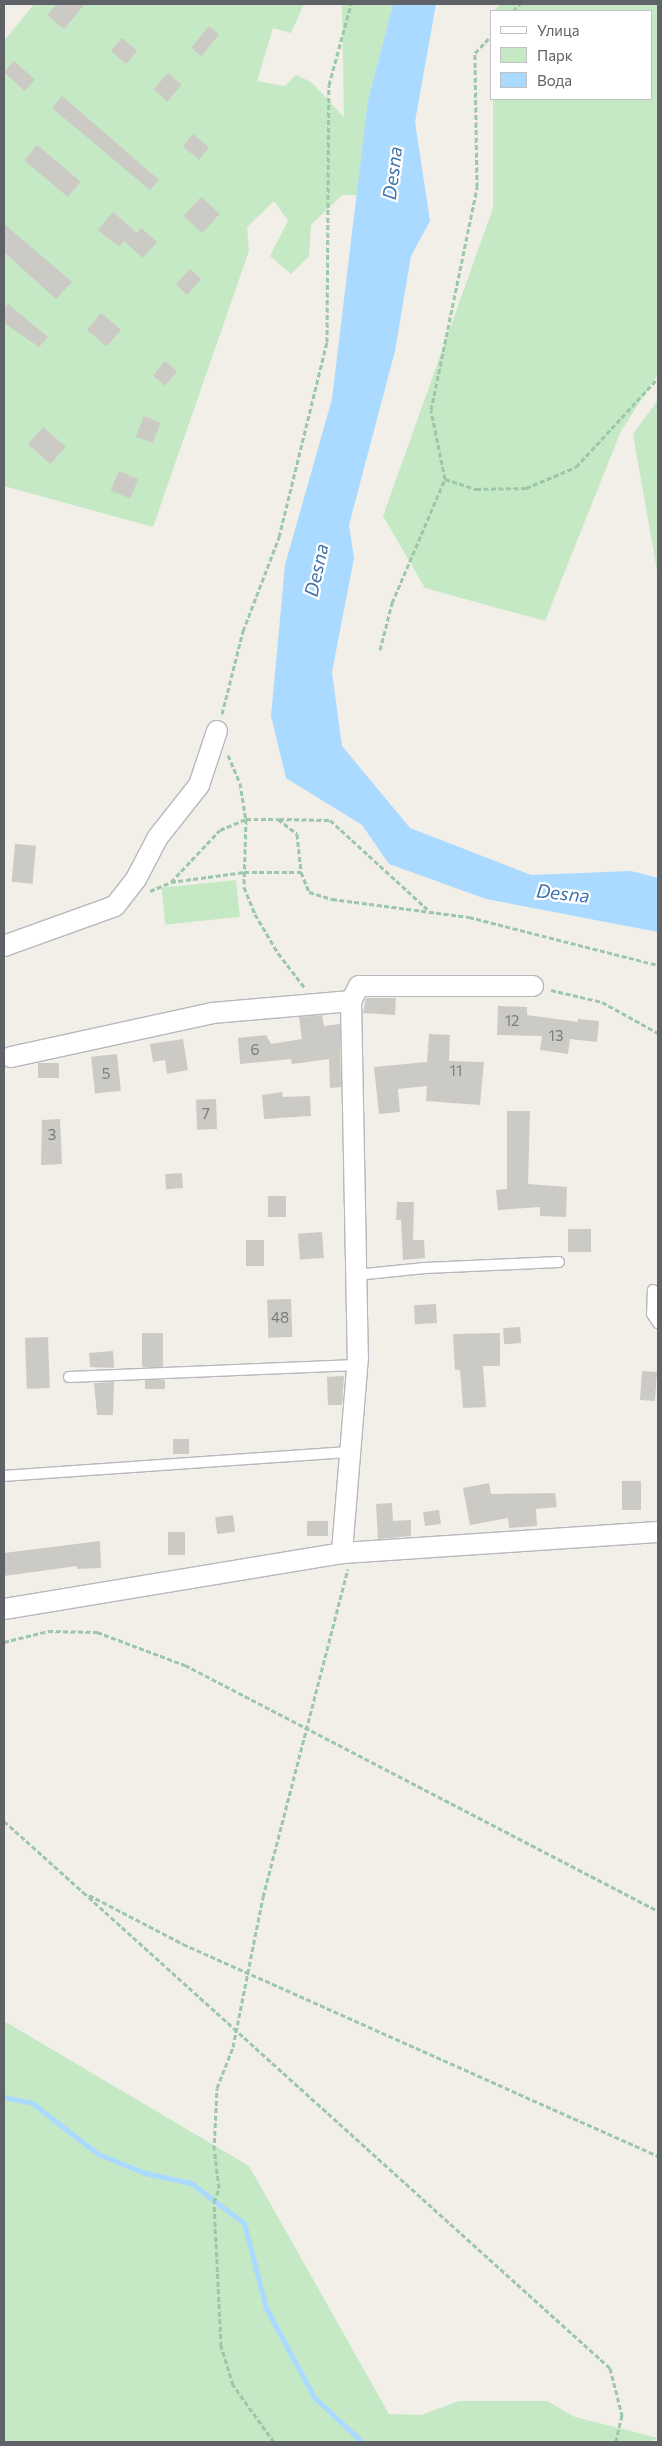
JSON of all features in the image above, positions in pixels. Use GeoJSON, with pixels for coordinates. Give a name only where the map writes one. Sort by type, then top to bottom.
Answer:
{"type":"FeatureCollection","features":[{"type":"Feature","properties":{"kind":"street"},"geometry":{"type":"LineString","coordinates":[[4,946],[115,906],[136,879],[158,837],[199,785],[217,731]]}},
{"type":"Feature","properties":{"kind":"street"},"geometry":{"type":"LineString","coordinates":[[352,1553],[350,1452],[357,1365],[351,1001],[359,986],[533,986]]}},
{"type":"Feature","properties":{"kind":"street"},"geometry":{"type":"LineString","coordinates":[[11,1057],[212,1013],[351,1001]]}},
{"type":"Feature","properties":{"kind":"street"},"geometry":{"type":"LineString","coordinates":[[4,1610],[352,1553],[658,1532]]}},
{"type":"Feature","properties":{"kind":"lane"},"geometry":{"type":"LineString","coordinates":[[356,1275],[426,1268],[559,1262]]}},
{"type":"Feature","properties":{"kind":"lane"},"geometry":{"type":"LineString","coordinates":[[653,1290],[652,1314],[658,1323]]}},
{"type":"Feature","properties":{"kind":"lane"},"geometry":{"type":"LineString","coordinates":[[69,1377],[357,1365]]}},
{"type":"Feature","properties":{"kind":"lane"},"geometry":{"type":"LineString","coordinates":[[4,1476],[350,1452]]}},
{"type":"Feature","properties":{"kind":"path"},"geometry":{"type":"LineString","coordinates":[[318,1004],[278,952],[255,914],[244,888],[246,819],[240,784],[217,731],[242,631],[279,537],[327,342],[329,85],[351,4]]}},
{"type":"Feature","properties":{"kind":"path"},"geometry":{"type":"LineString","coordinates":[[380,650],[392,602],[445,479],[432,410],[476,187],[475,53],[490,37]]}},
{"type":"Feature","properties":{"kind":"path"},"geometry":{"type":"LineString","coordinates":[[445,479],[476,489],[526,488],[576,467],[658,378]]}},
{"type":"Feature","properties":{"kind":"path"},"geometry":{"type":"LineString","coordinates":[[278,818],[297,834],[301,872],[308,892],[332,899],[429,910],[469,917],[658,965]]}},
{"type":"Feature","properties":{"kind":"path"},"geometry":{"type":"LineString","coordinates":[[171,882],[220,830],[246,819],[330,820],[429,910]]}},
{"type":"Feature","properties":{"kind":"path"},"geometry":{"type":"LineString","coordinates":[[147,892],[171,882],[244,872],[301,872]]}},
{"type":"Feature","properties":{"kind":"path"},"geometry":{"type":"LineString","coordinates":[[533,986],[602,1002],[658,1033]]}},
{"type":"Feature","properties":{"kind":"path"},"geometry":{"type":"LineString","coordinates":[[274,2442],[233,2385],[221,2346],[215,2200],[219,2188],[214,2150],[217,2088],[236,2030],[263,1897],[352,1553]]}},
{"type":"Feature","properties":{"kind":"path"},"geometry":{"type":"LineString","coordinates":[[4,1642],[48,1631],[98,1632],[185,1665],[658,1911]]}},
{"type":"Feature","properties":{"kind":"path"},"geometry":{"type":"LineString","coordinates":[[4,1821],[610,2368],[622,2415],[616,2442]]}},
{"type":"Feature","properties":{"kind":"path"},"geometry":{"type":"LineString","coordinates":[[83,1892],[248,1973],[658,2156]]}},
{"type":"Feature","properties":{"kind":"green space"},"geometry":{"type":"Polygon","coordinates":[[[34,4],[304,4],[291,33],[273,28],[257,81],[285,86],[296,75],[311,82],[344,117],[342,4],[393,4],[368,100],[357,195],[342,195],[311,225],[309,256],[291,274],[270,256],[288,221],[274,201],[247,227],[249,251],[153,527],[4,486],[4,41],[34,4]]]}},
{"type":"Feature","properties":{"kind":"green space"},"geometry":{"type":"Polygon","coordinates":[[[500,4],[658,4],[658,374],[621,431],[545,621],[425,588],[383,516],[493,208],[493,100],[652,100],[652,10],[495,10],[500,4]]]}},
{"type":"Feature","properties":{"kind":"green space"},"geometry":{"type":"Polygon","coordinates":[[[658,400],[658,576],[633,434],[658,400]]]}},
{"type":"Feature","properties":{"kind":"green space"},"geometry":{"type":"Polygon","coordinates":[[[236,880],[240,917],[165,925],[161,888],[236,880]]]}},
{"type":"Feature","properties":{"kind":"green space"},"geometry":{"type":"Polygon","coordinates":[[[4,2021],[249,2166],[389,2414],[421,2415],[459,2401],[547,2401],[575,2417],[658,2438],[650,2442],[4,2442],[4,2021]]]}},
{"type":"Feature","properties":{"kind":"water","name":"Desna"},"geometry":{"type":"Polygon","coordinates":[[[393,4],[436,4],[415,122],[430,221],[411,256],[395,351],[349,525],[354,558],[332,672],[342,746],[410,828],[531,875],[631,871],[658,878],[658,932],[486,899],[389,864],[362,825],[286,778],[271,716],[285,565],[332,399],[368,100],[393,4]]]}},
{"type":"Feature","properties":{"kind":"building"},"geometry":{"type":"Polygon","coordinates":[[[57,4],[85,4],[64,29],[47,15],[57,4]]]}},
{"type":"Feature","properties":{"kind":"building"},"geometry":{"type":"Polygon","coordinates":[[[209,26],[219,34],[201,56],[191,48],[209,26]]]}},
{"type":"Feature","properties":{"kind":"building"},"geometry":{"type":"Polygon","coordinates":[[[122,38],[137,51],[126,64],[111,51],[122,38]]]}},
{"type":"Feature","properties":{"kind":"building"},"geometry":{"type":"Polygon","coordinates":[[[14,61],[35,80],[25,91],[4,72],[14,61]]]}},
{"type":"Feature","properties":{"kind":"building"},"geometry":{"type":"Polygon","coordinates":[[[168,73],[182,85],[167,101],[154,90],[168,73]]]}},
{"type":"Feature","properties":{"kind":"building"},"geometry":{"type":"Polygon","coordinates":[[[62,96],[159,180],[150,190],[52,108],[62,96]]]}},
{"type":"Feature","properties":{"kind":"building"},"geometry":{"type":"Polygon","coordinates":[[[193,134],[209,147],[199,160],[183,146],[193,134]]]}},
{"type":"Feature","properties":{"kind":"building"},"geometry":{"type":"Polygon","coordinates":[[[37,145],[81,182],[68,197],[24,160],[37,145]]]}},
{"type":"Feature","properties":{"kind":"building"},"geometry":{"type":"Polygon","coordinates":[[[201,197],[220,214],[202,233],[184,216],[201,197]]]}},
{"type":"Feature","properties":{"kind":"building"},"geometry":{"type":"Polygon","coordinates":[[[113,212],[137,233],[141,228],[157,242],[143,258],[124,241],[119,247],[98,230],[113,212]]]}},
{"type":"Feature","properties":{"kind":"building"},"geometry":{"type":"Polygon","coordinates":[[[4,224],[72,282],[56,299],[4,252],[4,224]]]}},
{"type":"Feature","properties":{"kind":"building"},"geometry":{"type":"Polygon","coordinates":[[[190,269],[201,279],[187,295],[176,285],[190,269]]]}},
{"type":"Feature","properties":{"kind":"building"},"geometry":{"type":"Polygon","coordinates":[[[8,304],[48,337],[39,347],[4,323],[4,309],[8,304]]]}},
{"type":"Feature","properties":{"kind":"building"},"geometry":{"type":"Polygon","coordinates":[[[101,313],[121,330],[107,347],[87,330],[101,313]]]}},
{"type":"Feature","properties":{"kind":"building"},"geometry":{"type":"Polygon","coordinates":[[[165,361],[177,371],[165,386],[153,376],[165,361]]]}},
{"type":"Feature","properties":{"kind":"building"},"geometry":{"type":"Polygon","coordinates":[[[144,416],[161,423],[152,443],[136,436],[144,416]]]}},
{"type":"Feature","properties":{"kind":"building"},"geometry":{"type":"Polygon","coordinates":[[[43,427],[66,447],[51,464],[28,444],[43,427]]]}},
{"type":"Feature","properties":{"kind":"building"},"geometry":{"type":"Polygon","coordinates":[[[119,471],[138,479],[130,499],[111,490],[119,471]]]}},
{"type":"Feature","properties":{"kind":"building"},"geometry":{"type":"Polygon","coordinates":[[[15,844],[36,846],[33,884],[12,882],[15,844]]]}},
{"type":"Feature","properties":{"kind":"building"},"geometry":{"type":"Polygon","coordinates":[[[366,998],[396,998],[395,1015],[363,1013],[366,998]]]}},
{"type":"Feature","properties":{"kind":"building"},"geometry":{"type":"Polygon","coordinates":[[[498,1006],[527,1007],[527,1015],[578,1022],[578,1019],[599,1021],[597,1042],[570,1039],[568,1054],[540,1050],[542,1036],[497,1035],[498,1006]]]}},
{"type":"Feature","properties":{"kind":"building"},"geometry":{"type":"Polygon","coordinates":[[[322,1015],[324,1026],[340,1024],[341,1087],[330,1088],[329,1059],[292,1064],[291,1059],[240,1064],[238,1038],[266,1035],[271,1044],[302,1039],[299,1017],[322,1015]]]}},
{"type":"Feature","properties":{"kind":"building"},"geometry":{"type":"Polygon","coordinates":[[[429,1034],[450,1035],[449,1061],[484,1062],[480,1105],[426,1101],[427,1086],[398,1089],[400,1112],[379,1114],[374,1067],[427,1062],[429,1034]]]}},
{"type":"Feature","properties":{"kind":"building"},"geometry":{"type":"Polygon","coordinates":[[[183,1039],[188,1070],[167,1074],[165,1060],[153,1062],[150,1044],[183,1039]]]}},
{"type":"Feature","properties":{"kind":"building"},"geometry":{"type":"Polygon","coordinates":[[[117,1054],[121,1091],[95,1094],[91,1057],[117,1054]]]}},
{"type":"Feature","properties":{"kind":"building"},"geometry":{"type":"Polygon","coordinates":[[[38,1063],[59,1063],[59,1078],[38,1078],[38,1063]]]}},
{"type":"Feature","properties":{"kind":"building"},"geometry":{"type":"Polygon","coordinates":[[[282,1092],[283,1097],[310,1096],[311,1116],[264,1119],[262,1095],[282,1092]]]}},
{"type":"Feature","properties":{"kind":"building"},"geometry":{"type":"Polygon","coordinates":[[[216,1099],[217,1129],[197,1130],[196,1100],[216,1099]]]}},
{"type":"Feature","properties":{"kind":"building"},"geometry":{"type":"Polygon","coordinates":[[[507,1111],[530,1111],[528,1184],[567,1187],[566,1217],[540,1216],[540,1207],[498,1210],[496,1190],[507,1189],[507,1111]]]}},
{"type":"Feature","properties":{"kind":"building"},"geometry":{"type":"Polygon","coordinates":[[[60,1119],[62,1164],[41,1165],[42,1120],[60,1119]]]}},
{"type":"Feature","properties":{"kind":"building"},"geometry":{"type":"Polygon","coordinates":[[[182,1173],[183,1188],[166,1189],[165,1174],[182,1173]]]}},
{"type":"Feature","properties":{"kind":"building"},"geometry":{"type":"Polygon","coordinates":[[[268,1196],[286,1196],[286,1217],[268,1217],[268,1196]]]}},
{"type":"Feature","properties":{"kind":"building"},"geometry":{"type":"Polygon","coordinates":[[[397,1202],[414,1202],[413,1240],[424,1240],[425,1258],[403,1260],[401,1220],[396,1220],[397,1202]]]}},
{"type":"Feature","properties":{"kind":"building"},"geometry":{"type":"Polygon","coordinates":[[[568,1229],[591,1229],[591,1252],[568,1252],[568,1229]]]}},
{"type":"Feature","properties":{"kind":"building"},"geometry":{"type":"Polygon","coordinates":[[[322,1232],[324,1258],[300,1260],[298,1234],[322,1232]]]}},
{"type":"Feature","properties":{"kind":"building"},"geometry":{"type":"Polygon","coordinates":[[[246,1240],[264,1240],[264,1266],[246,1266],[246,1240]]]}},
{"type":"Feature","properties":{"kind":"building"},"geometry":{"type":"Polygon","coordinates":[[[291,1299],[292,1337],[268,1338],[267,1300],[291,1299]]]}},
{"type":"Feature","properties":{"kind":"building"},"geometry":{"type":"Polygon","coordinates":[[[436,1304],[437,1323],[415,1324],[414,1305],[436,1304]]]}},
{"type":"Feature","properties":{"kind":"building"},"geometry":{"type":"Polygon","coordinates":[[[520,1327],[521,1343],[504,1344],[503,1328],[520,1327]]]}},
{"type":"Feature","properties":{"kind":"building"},"geometry":{"type":"Polygon","coordinates":[[[142,1333],[163,1333],[163,1367],[142,1367],[142,1333]]]}},
{"type":"Feature","properties":{"kind":"building"},"geometry":{"type":"Polygon","coordinates":[[[500,1333],[500,1366],[483,1366],[486,1407],[463,1408],[460,1370],[455,1370],[453,1334],[500,1333]]]}},
{"type":"Feature","properties":{"kind":"building"},"geometry":{"type":"Polygon","coordinates":[[[48,1337],[50,1388],[27,1389],[25,1338],[48,1337]]]}},
{"type":"Feature","properties":{"kind":"building"},"geometry":{"type":"Polygon","coordinates":[[[113,1351],[114,1368],[90,1367],[89,1353],[113,1351]]]}},
{"type":"Feature","properties":{"kind":"building"},"geometry":{"type":"Polygon","coordinates":[[[642,1371],[657,1372],[655,1401],[640,1400],[642,1371]]]}},
{"type":"Feature","properties":{"kind":"building"},"geometry":{"type":"Polygon","coordinates":[[[344,1376],[342,1405],[328,1405],[327,1377],[344,1376]]]}},
{"type":"Feature","properties":{"kind":"building"},"geometry":{"type":"Polygon","coordinates":[[[145,1380],[165,1380],[165,1389],[145,1389],[145,1380]]]}},
{"type":"Feature","properties":{"kind":"building"},"geometry":{"type":"Polygon","coordinates":[[[114,1382],[113,1415],[97,1415],[94,1383],[114,1382]]]}},
{"type":"Feature","properties":{"kind":"building"},"geometry":{"type":"Polygon","coordinates":[[[173,1439],[189,1439],[189,1454],[173,1454],[173,1439]]]}},
{"type":"Feature","properties":{"kind":"building"},"geometry":{"type":"Polygon","coordinates":[[[622,1481],[641,1481],[641,1510],[622,1510],[622,1481]]]}},
{"type":"Feature","properties":{"kind":"building"},"geometry":{"type":"Polygon","coordinates":[[[489,1483],[491,1494],[555,1493],[557,1507],[536,1509],[537,1526],[509,1528],[508,1518],[470,1525],[463,1488],[489,1483]]]}},
{"type":"Feature","properties":{"kind":"building"},"geometry":{"type":"Polygon","coordinates":[[[392,1503],[393,1521],[411,1520],[411,1536],[378,1539],[376,1504],[392,1503]]]}},
{"type":"Feature","properties":{"kind":"building"},"geometry":{"type":"Polygon","coordinates":[[[439,1510],[441,1524],[425,1526],[423,1512],[439,1510]]]}},
{"type":"Feature","properties":{"kind":"building"},"geometry":{"type":"Polygon","coordinates":[[[233,1515],[235,1532],[217,1534],[215,1517],[233,1515]]]}},
{"type":"Feature","properties":{"kind":"building"},"geometry":{"type":"Polygon","coordinates":[[[307,1521],[328,1521],[328,1536],[307,1536],[307,1521]]]}},
{"type":"Feature","properties":{"kind":"building"},"geometry":{"type":"Polygon","coordinates":[[[168,1532],[185,1532],[185,1555],[168,1555],[168,1532]]]}},
{"type":"Feature","properties":{"kind":"building"},"geometry":{"type":"Polygon","coordinates":[[[100,1541],[101,1568],[77,1569],[77,1566],[4,1576],[4,1553],[100,1541]]]}},
{"type":"Feature","properties":{"kind":"waterway"},"geometry":{"type":"LineString","coordinates":[[4,2097],[32,2103],[98,2154],[145,2173],[191,2183],[244,2223],[266,2308],[314,2397],[362,2442]]}}]}
